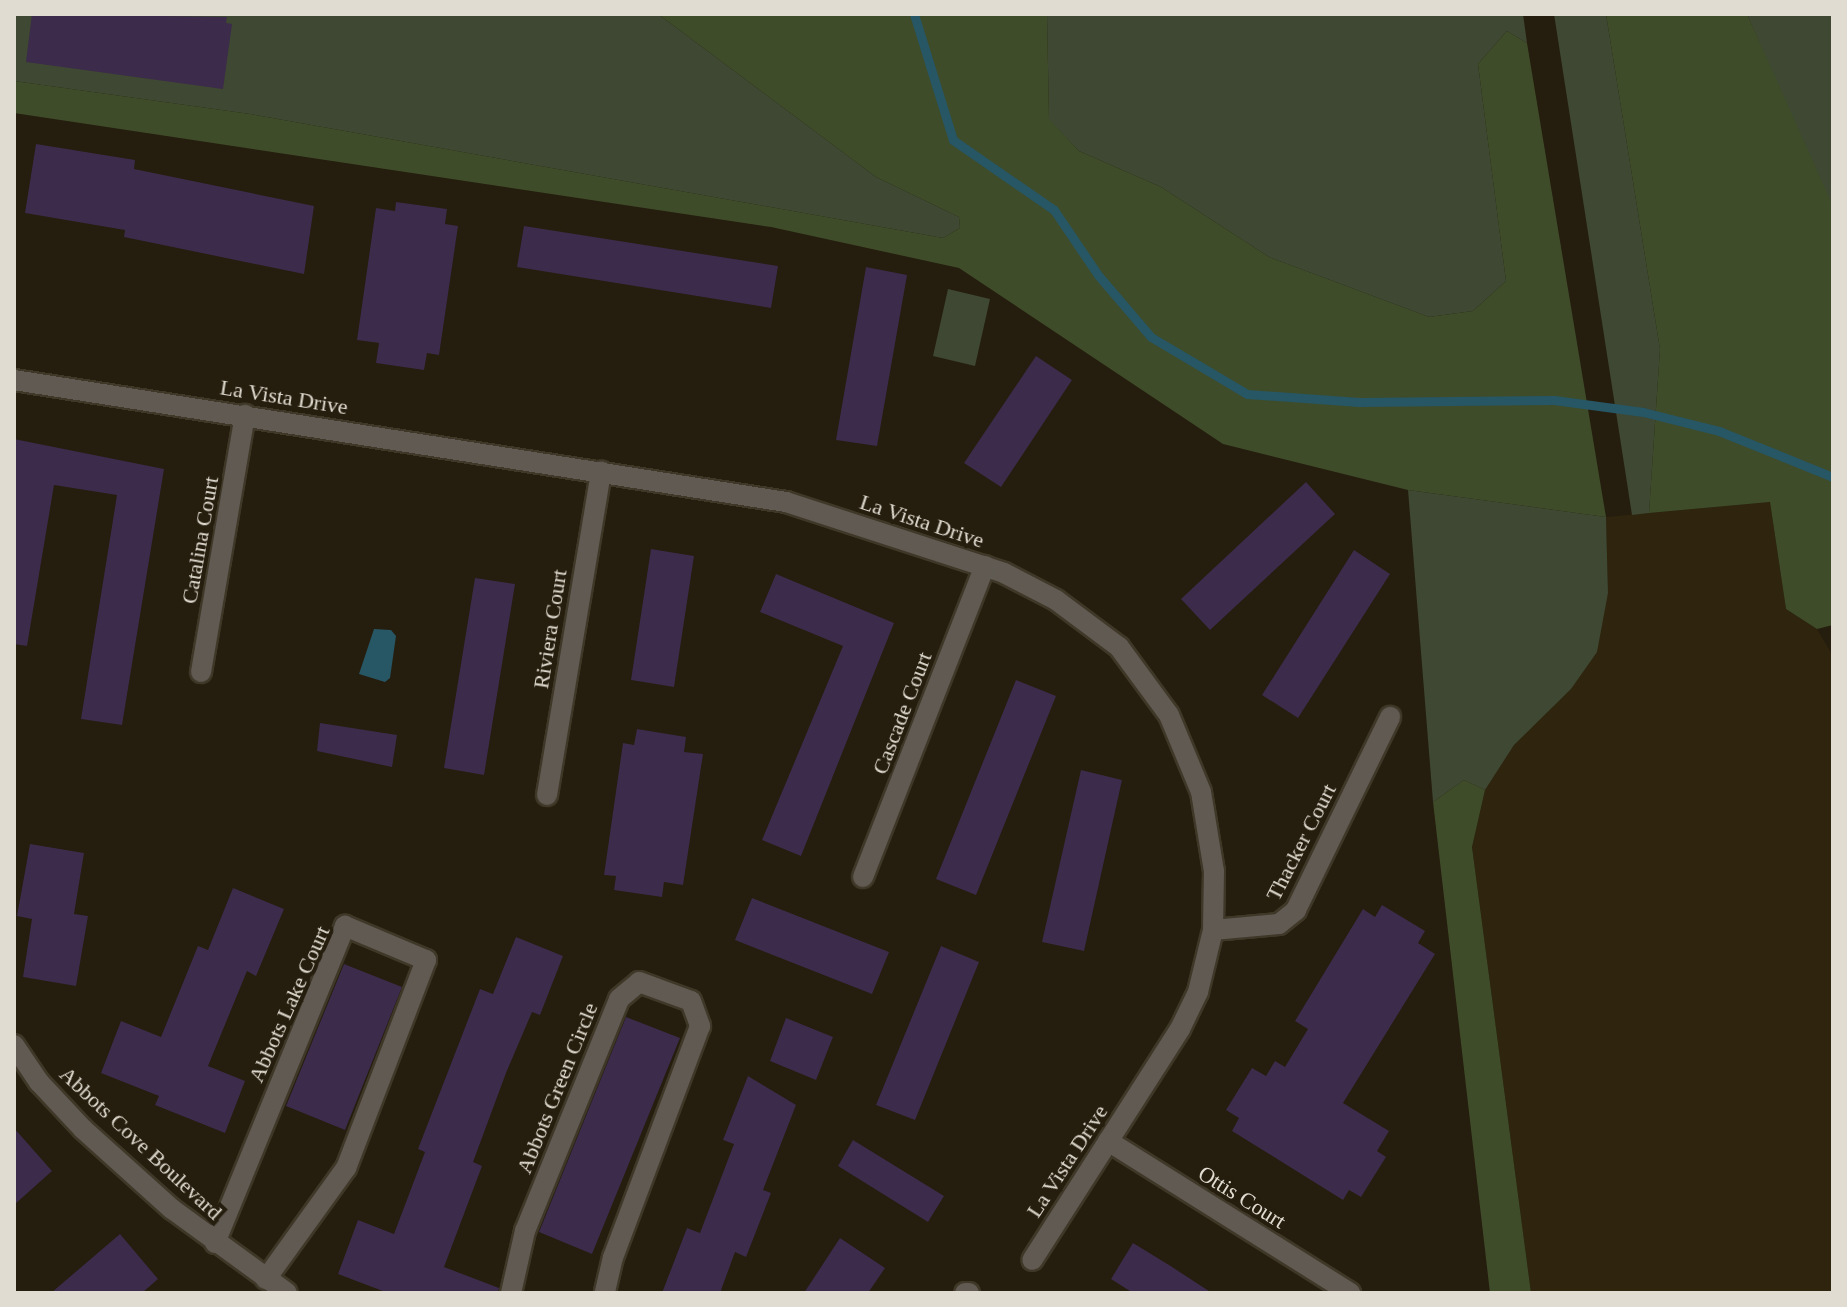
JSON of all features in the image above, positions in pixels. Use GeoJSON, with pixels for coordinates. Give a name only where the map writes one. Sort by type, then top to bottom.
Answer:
{"type":"FeatureCollection","features":[{"type":"Feature","properties":{"kind":"street","name":"La Vista Drive"},"geometry":{"type":"LineString","coordinates":[[14,380],[786,502],[985,566],[1031,585],[1088,622],[1119,647],[1169,715],[1201,792],[1214,871],[1213,930],[1192,1005],[1032,1260]]}},
{"type":"Feature","properties":{"kind":"street","name":"Catalina Court"},"geometry":{"type":"LineString","coordinates":[[201,672],[245,415]]}},
{"type":"Feature","properties":{"kind":"street","name":"Riviera Court"},"geometry":{"type":"LineString","coordinates":[[547,795],[601,471]]}},
{"type":"Feature","properties":{"kind":"street","name":"Cascade Court"},"geometry":{"type":"LineString","coordinates":[[863,877],[985,566]]}},
{"type":"Feature","properties":{"kind":"street","name":"Thacker Court"},"geometry":{"type":"LineString","coordinates":[[1213,930],[1279,924],[1296,910],[1390,717]]}},
{"type":"Feature","properties":{"kind":"street","name":"Abbots Lake Court"},"geometry":{"type":"LineString","coordinates":[[215,1243],[345,926],[426,960],[346,1168],[266,1279]]}},
{"type":"Feature","properties":{"kind":"street","name":"Abbots Green Circle"},"geometry":{"type":"LineString","coordinates":[[511,1293],[525,1231],[613,1013],[619,999],[639,982],[691,1001],[700,1026],[613,1257],[605,1293]]}},
{"type":"Feature","properties":{"kind":"street","name":"Abbots Cove Boulevard"},"geometry":{"type":"LineString","coordinates":[[14,1045],[39,1082],[83,1129],[215,1243],[287,1293]]}},
{"type":"Feature","properties":{"kind":"street","name":"Ottis Court"},"geometry":{"type":"LineString","coordinates":[[1108,1141],[1350,1293]]}},
{"type":"Feature","properties":{"kind":"shaded area"},"geometry":{"type":"Polygon","coordinates":[[[1770,502],[1786,609],[1817,629],[1833,656],[1833,1293],[1531,1293],[1472,847],[1485,790],[1514,745],[1571,689],[1608,593],[1606,517],[1770,502]]]}},
{"type":"Feature","properties":{"kind":"green space"},"geometry":{"type":"Polygon","coordinates":[[[14,14],[658,14],[876,177],[959,217],[960,228],[943,238],[250,114],[14,81],[14,14]]]}},
{"type":"Feature","properties":{"kind":"green space"},"geometry":{"type":"Polygon","coordinates":[[[658,14],[1047,14],[1049,119],[1079,151],[1161,187],[1269,257],[1429,317],[1473,311],[1506,281],[1478,64],[1507,31],[1527,43],[1606,517],[1408,490],[1223,444],[959,268],[771,227],[14,113],[14,81],[250,114],[943,238],[960,228],[959,217],[876,177],[658,14]]]}},
{"type":"Feature","properties":{"kind":"green space"},"geometry":{"type":"Polygon","coordinates":[[[1047,14],[1523,14],[1527,43],[1507,31],[1478,64],[1506,281],[1473,311],[1429,317],[1269,257],[1161,187],[1079,151],[1049,120],[1047,14]]]}},
{"type":"Feature","properties":{"kind":"green space"},"geometry":{"type":"Polygon","coordinates":[[[1554,14],[1606,14],[1660,349],[1649,513],[1632,515],[1554,14]]]}},
{"type":"Feature","properties":{"kind":"green space"},"geometry":{"type":"Polygon","coordinates":[[[1606,14],[1747,14],[1833,206],[1833,625],[1817,629],[1786,609],[1770,502],[1649,513],[1660,349],[1606,14]]]}},
{"type":"Feature","properties":{"kind":"green space"},"geometry":{"type":"Polygon","coordinates":[[[1747,14],[1833,14],[1833,206],[1826,199],[1747,14]]]}},
{"type":"Feature","properties":{"kind":"green space"},"geometry":{"type":"Polygon","coordinates":[[[948,289],[990,299],[975,366],[933,356],[948,289]]]}},
{"type":"Feature","properties":{"kind":"green space"},"geometry":{"type":"Polygon","coordinates":[[[1408,490],[1606,517],[1608,593],[1597,652],[1571,689],[1514,745],[1485,790],[1464,780],[1433,802],[1408,490]]]}},
{"type":"Feature","properties":{"kind":"green space"},"geometry":{"type":"Polygon","coordinates":[[[1464,780],[1485,790],[1472,847],[1531,1293],[1490,1293],[1433,802],[1464,780]]]}},
{"type":"Feature","properties":{"kind":"water"},"geometry":{"type":"Polygon","coordinates":[[[374,629],[391,630],[396,636],[390,678],[385,682],[359,674],[374,629]]]}},
{"type":"Feature","properties":{"kind":"building"},"geometry":{"type":"Polygon","coordinates":[[[32,14],[227,17],[226,23],[232,24],[223,89],[26,62],[32,14]]]}},
{"type":"Feature","properties":{"kind":"building"},"geometry":{"type":"Polygon","coordinates":[[[36,144],[135,160],[134,169],[314,206],[304,274],[124,237],[125,230],[25,213],[36,144]]]}},
{"type":"Feature","properties":{"kind":"building"},"geometry":{"type":"Polygon","coordinates":[[[396,202],[447,209],[445,224],[458,226],[439,355],[427,353],[424,370],[376,363],[379,343],[357,340],[376,208],[395,211],[396,202]]]}},
{"type":"Feature","properties":{"kind":"building"},"geometry":{"type":"Polygon","coordinates":[[[524,226],[778,266],[771,308],[517,267],[524,226]]]}},
{"type":"Feature","properties":{"kind":"building"},"geometry":{"type":"Polygon","coordinates":[[[866,267],[907,275],[877,446],[836,440],[866,267]]]}},
{"type":"Feature","properties":{"kind":"building"},"geometry":{"type":"Polygon","coordinates":[[[1036,356],[1072,380],[1001,487],[964,463],[1036,356]]]}},
{"type":"Feature","properties":{"kind":"building"},"geometry":{"type":"Polygon","coordinates":[[[14,439],[164,469],[122,725],[81,719],[117,495],[54,485],[27,646],[14,644],[14,439]]]}},
{"type":"Feature","properties":{"kind":"building"},"geometry":{"type":"Polygon","coordinates":[[[1306,482],[1335,514],[1210,630],[1181,599],[1306,482]]]}},
{"type":"Feature","properties":{"kind":"building"},"geometry":{"type":"Polygon","coordinates":[[[651,549],[694,556],[674,687],[631,680],[651,549]]]}},
{"type":"Feature","properties":{"kind":"building"},"geometry":{"type":"Polygon","coordinates":[[[1354,550],[1390,574],[1298,718],[1262,695],[1354,550]]]}},
{"type":"Feature","properties":{"kind":"building"},"geometry":{"type":"Polygon","coordinates":[[[776,574],[894,623],[801,856],[762,840],[843,646],[760,612],[776,574]]]}},
{"type":"Feature","properties":{"kind":"building"},"geometry":{"type":"Polygon","coordinates":[[[475,578],[515,584],[484,775],[444,768],[475,578]]]}},
{"type":"Feature","properties":{"kind":"building"},"geometry":{"type":"Polygon","coordinates":[[[1016,680],[1056,696],[976,895],[936,879],[1016,680]]]}},
{"type":"Feature","properties":{"kind":"building"},"geometry":{"type":"Polygon","coordinates":[[[320,723],[397,735],[392,767],[317,751],[320,723]]]}},
{"type":"Feature","properties":{"kind":"building"},"geometry":{"type":"Polygon","coordinates":[[[637,729],[686,737],[684,752],[703,754],[683,885],[664,882],[662,897],[614,890],[616,876],[604,875],[623,743],[634,745],[637,729]]]}},
{"type":"Feature","properties":{"kind":"building"},"geometry":{"type":"Polygon","coordinates":[[[1081,770],[1122,780],[1084,951],[1042,942],[1081,770]]]}},
{"type":"Feature","properties":{"kind":"building"},"geometry":{"type":"Polygon","coordinates":[[[30,844],[84,853],[74,914],[88,916],[76,986],[23,977],[32,919],[17,916],[30,844]]]}},
{"type":"Feature","properties":{"kind":"building"},"geometry":{"type":"Polygon","coordinates":[[[233,888],[284,909],[256,976],[247,971],[208,1066],[245,1081],[225,1133],[155,1105],[159,1096],[101,1073],[121,1021],[161,1037],[198,946],[208,950],[233,888]]]}},
{"type":"Feature","properties":{"kind":"building"},"geometry":{"type":"Polygon","coordinates":[[[752,898],[889,952],[872,994],[735,940],[752,898]]]}},
{"type":"Feature","properties":{"kind":"building"},"geometry":{"type":"Polygon","coordinates":[[[1382,905],[1425,931],[1418,943],[1435,954],[1343,1103],[1389,1131],[1377,1151],[1386,1157],[1361,1197],[1349,1190],[1343,1200],[1232,1131],[1239,1118],[1226,1110],[1252,1068],[1266,1076],[1275,1061],[1285,1067],[1308,1029],[1295,1021],[1363,909],[1375,917],[1382,905]]]}},
{"type":"Feature","properties":{"kind":"building"},"geometry":{"type":"Polygon","coordinates":[[[516,937],[563,956],[540,1015],[532,1012],[506,1073],[473,1162],[482,1166],[444,1267],[499,1288],[498,1293],[388,1293],[338,1274],[358,1220],[394,1234],[425,1152],[418,1149],[480,989],[493,994],[516,937]]]}},
{"type":"Feature","properties":{"kind":"building"},"geometry":{"type":"Polygon","coordinates":[[[941,946],[979,962],[915,1120],[876,1105],[941,946]]]}},
{"type":"Feature","properties":{"kind":"building"},"geometry":{"type":"Polygon","coordinates":[[[344,964],[402,987],[345,1130],[286,1106],[344,964]]]}},
{"type":"Feature","properties":{"kind":"building"},"geometry":{"type":"Polygon","coordinates":[[[626,1017],[680,1038],[592,1254],[539,1232],[626,1017]]]}},
{"type":"Feature","properties":{"kind":"building"},"geometry":{"type":"Polygon","coordinates":[[[786,1018],[833,1037],[816,1080],[770,1061],[786,1018]]]}},
{"type":"Feature","properties":{"kind":"building"},"geometry":{"type":"Polygon","coordinates":[[[748,1076],[796,1105],[763,1190],[771,1193],[746,1257],[735,1252],[720,1293],[662,1293],[687,1228],[700,1233],[734,1144],[723,1140],[748,1076]]]}},
{"type":"Feature","properties":{"kind":"building"},"geometry":{"type":"Polygon","coordinates":[[[14,1128],[52,1171],[14,1205],[14,1128]]]}},
{"type":"Feature","properties":{"kind":"building"},"geometry":{"type":"Polygon","coordinates":[[[853,1140],[944,1196],[928,1222],[838,1166],[853,1140]]]}},
{"type":"Feature","properties":{"kind":"building"},"geometry":{"type":"Polygon","coordinates":[[[120,1234],[158,1279],[142,1293],[51,1293],[120,1234]]]}},
{"type":"Feature","properties":{"kind":"building"},"geometry":{"type":"Polygon","coordinates":[[[840,1238],[885,1268],[868,1293],[804,1293],[840,1238]]]}},
{"type":"Feature","properties":{"kind":"building"},"geometry":{"type":"Polygon","coordinates":[[[1133,1243],[1212,1293],[1133,1293],[1111,1279],[1133,1243]]]}},
{"type":"Feature","properties":{"kind":"waterway"},"geometry":{"type":"LineString","coordinates":[[914,14],[953,140],[1054,210],[1098,275],[1151,337],[1247,394],[1359,402],[1554,400],[1643,412],[1719,431],[1833,477]]}}]}
